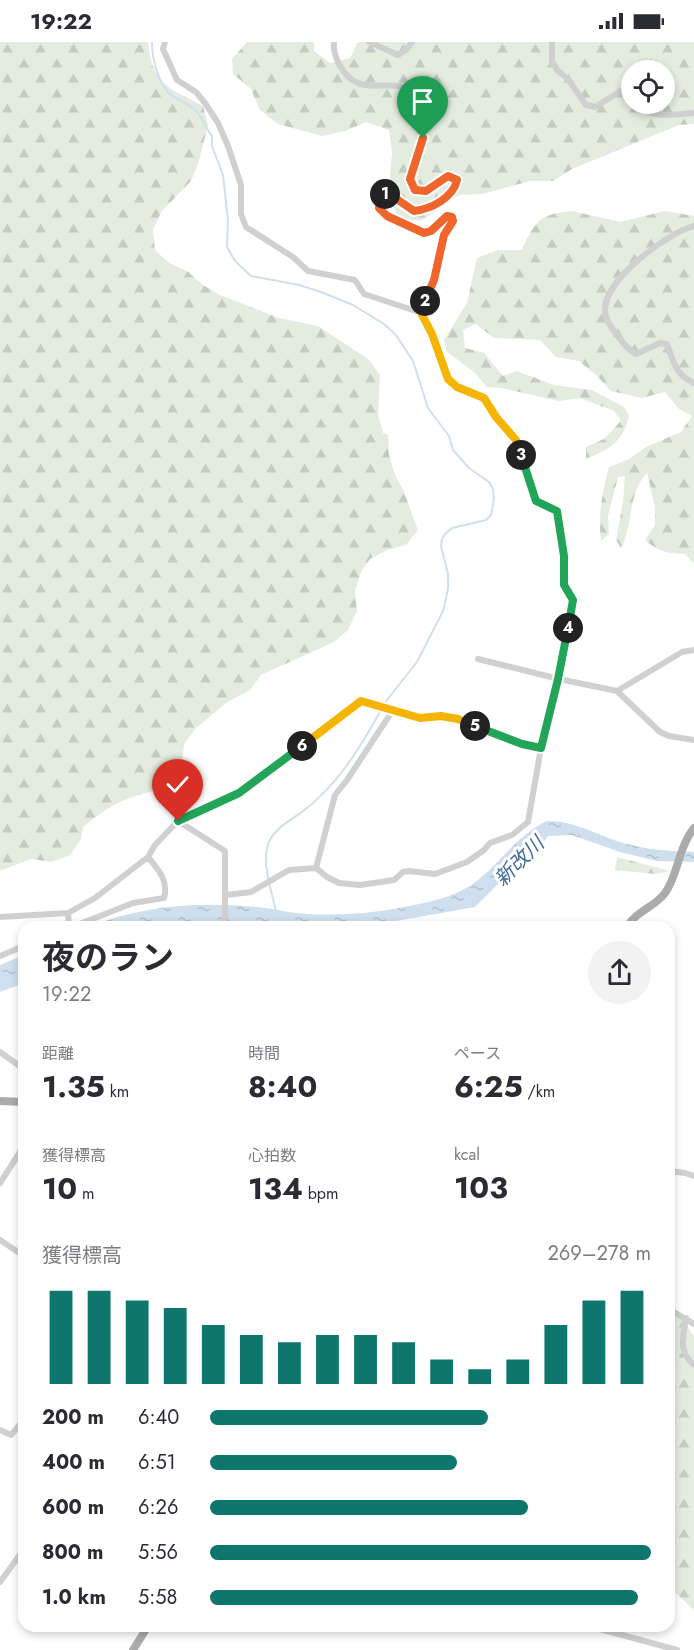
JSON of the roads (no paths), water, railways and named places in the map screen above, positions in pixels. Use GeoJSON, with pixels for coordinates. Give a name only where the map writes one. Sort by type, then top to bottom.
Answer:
{"type":"FeatureCollection","features":[{"type":"Feature","properties":{"kind":"main road"},"geometry":{"type":"LineString","coordinates":[[631,921],[666,892],[683,844],[694,828]]}},
{"type":"Feature","properties":{"kind":"main road"},"geometry":{"type":"LineString","coordinates":[[0,1101],[18,1102]]}},
{"type":"Feature","properties":{"kind":"main road"},"geometry":{"type":"LineString","coordinates":[[133,1650],[144,1632]]}},
{"type":"Feature","properties":{"kind":"street"},"geometry":{"type":"LineString","coordinates":[[165,42],[163,49],[177,80],[196,92],[218,123],[241,186],[241,214],[246,227],[292,257],[308,271],[355,280],[364,294],[422,313]]}},
{"type":"Feature","properties":{"kind":"street"},"geometry":{"type":"LineString","coordinates":[[226,895],[251,892],[290,870],[316,868],[327,878],[339,883],[360,885],[394,880],[403,872],[435,874],[467,862],[490,843],[512,835],[528,822],[541,748],[558,679],[573,600],[564,585],[563,544],[557,511],[536,501],[516,440],[496,417],[484,398],[457,387],[448,379],[422,313],[434,280],[444,235],[453,221],[452,217],[447,216],[431,231],[424,233],[387,216],[379,208],[381,196],[388,193],[414,211],[423,210],[451,193],[456,187],[457,180],[448,176],[426,191],[415,190],[410,179],[426,123],[421,108],[411,93],[403,87],[369,86],[354,82],[344,73],[337,60],[334,42]]}},
{"type":"Feature","properties":{"kind":"street"},"geometry":{"type":"LineString","coordinates":[[369,42],[398,55],[412,42]]}},
{"type":"Feature","properties":{"kind":"street"},"geometry":{"type":"LineString","coordinates":[[552,42],[552,61],[586,105],[595,107],[621,91]]}},
{"type":"Feature","properties":{"kind":"street"},"geometry":{"type":"LineString","coordinates":[[675,113],[694,113]]}},
{"type":"Feature","properties":{"kind":"street"},"geometry":{"type":"LineString","coordinates":[[694,226],[661,244],[629,267],[609,294],[605,309],[609,323],[630,352],[636,354],[660,343],[668,344],[676,370],[682,377],[694,383]]}},
{"type":"Feature","properties":{"kind":"street"},"geometry":{"type":"LineString","coordinates":[[617,691],[682,652],[694,650]]}},
{"type":"Feature","properties":{"kind":"street"},"geometry":{"type":"LineString","coordinates":[[478,659],[617,691],[660,732],[669,736],[694,740]]}},
{"type":"Feature","properties":{"kind":"street"},"geometry":{"type":"LineString","coordinates":[[0,917],[68,913],[95,898],[148,857],[155,845],[178,821],[239,793],[361,701],[420,718],[441,716],[458,719],[522,744],[541,748]]}},
{"type":"Feature","properties":{"kind":"street"},"geometry":{"type":"LineString","coordinates":[[316,868],[335,795],[348,780],[393,710]]}},
{"type":"Feature","properties":{"kind":"street"},"geometry":{"type":"LineString","coordinates":[[178,821],[225,852],[225,921]]}},
{"type":"Feature","properties":{"kind":"street"},"geometry":{"type":"LineString","coordinates":[[86,921],[132,903],[164,898],[166,891],[163,875],[148,857]]}},
{"type":"Feature","properties":{"kind":"street"},"geometry":{"type":"LineString","coordinates":[[68,913],[69,921]]}},
{"type":"Feature","properties":{"kind":"street"},"geometry":{"type":"LineString","coordinates":[[0,956],[18,948]]}},
{"type":"Feature","properties":{"kind":"street"},"geometry":{"type":"LineString","coordinates":[[0,1052],[18,1065]]}},
{"type":"Feature","properties":{"kind":"street"},"geometry":{"type":"LineString","coordinates":[[0,1184],[18,1155]]}},
{"type":"Feature","properties":{"kind":"street"},"geometry":{"type":"LineString","coordinates":[[675,1172],[694,1176]]}},
{"type":"Feature","properties":{"kind":"street"},"geometry":{"type":"LineString","coordinates":[[0,1240],[18,1252]]}},
{"type":"Feature","properties":{"kind":"street"},"geometry":{"type":"LineString","coordinates":[[675,1312],[694,1323]]}},
{"type":"Feature","properties":{"kind":"street"},"geometry":{"type":"LineString","coordinates":[[686,1318],[681,1344],[685,1356],[694,1365]]}},
{"type":"Feature","properties":{"kind":"street"},"geometry":{"type":"LineString","coordinates":[[0,1430],[11,1435],[18,1427]]}},
{"type":"Feature","properties":{"kind":"street"},"geometry":{"type":"LineString","coordinates":[[0,1582],[18,1557]]}},
{"type":"Feature","properties":{"kind":"street"},"geometry":{"type":"LineString","coordinates":[[611,1632],[677,1650]]}},
{"type":"Feature","properties":{"kind":"water","name":"新改川"},"geometry":{"type":"Polygon","coordinates":[[[547,821],[557,821],[641,847],[694,852],[694,862],[657,861],[620,852],[572,835],[548,836],[530,859],[505,877],[475,907],[396,921],[105,921],[131,913],[175,906],[243,906],[327,915],[373,912],[427,902],[450,896],[471,885],[537,826],[547,821]]]}},
{"type":"Feature","properties":{"kind":"water"},"geometry":{"type":"Polygon","coordinates":[[[18,958],[18,985],[0,992],[0,965],[18,958]]]}},
{"type":"Feature","properties":{"kind":"waterway"},"geometry":{"type":"LineString","coordinates":[[152,42],[156,68],[163,86],[170,94],[197,112],[212,136],[212,146],[223,175],[228,220],[227,247],[235,261],[251,276],[299,285],[321,292],[353,305],[384,324],[396,335],[413,361],[428,408],[449,436],[453,450],[469,468],[489,482],[493,489],[491,515],[486,520],[452,528],[442,539],[441,546],[448,574],[448,589],[443,611],[417,662],[383,705]]}},
{"type":"Feature","properties":{"kind":"waterway"},"geometry":{"type":"LineString","coordinates":[[276,912],[266,864],[267,848],[272,836],[315,802],[337,778],[356,752],[381,710]]}}]}
